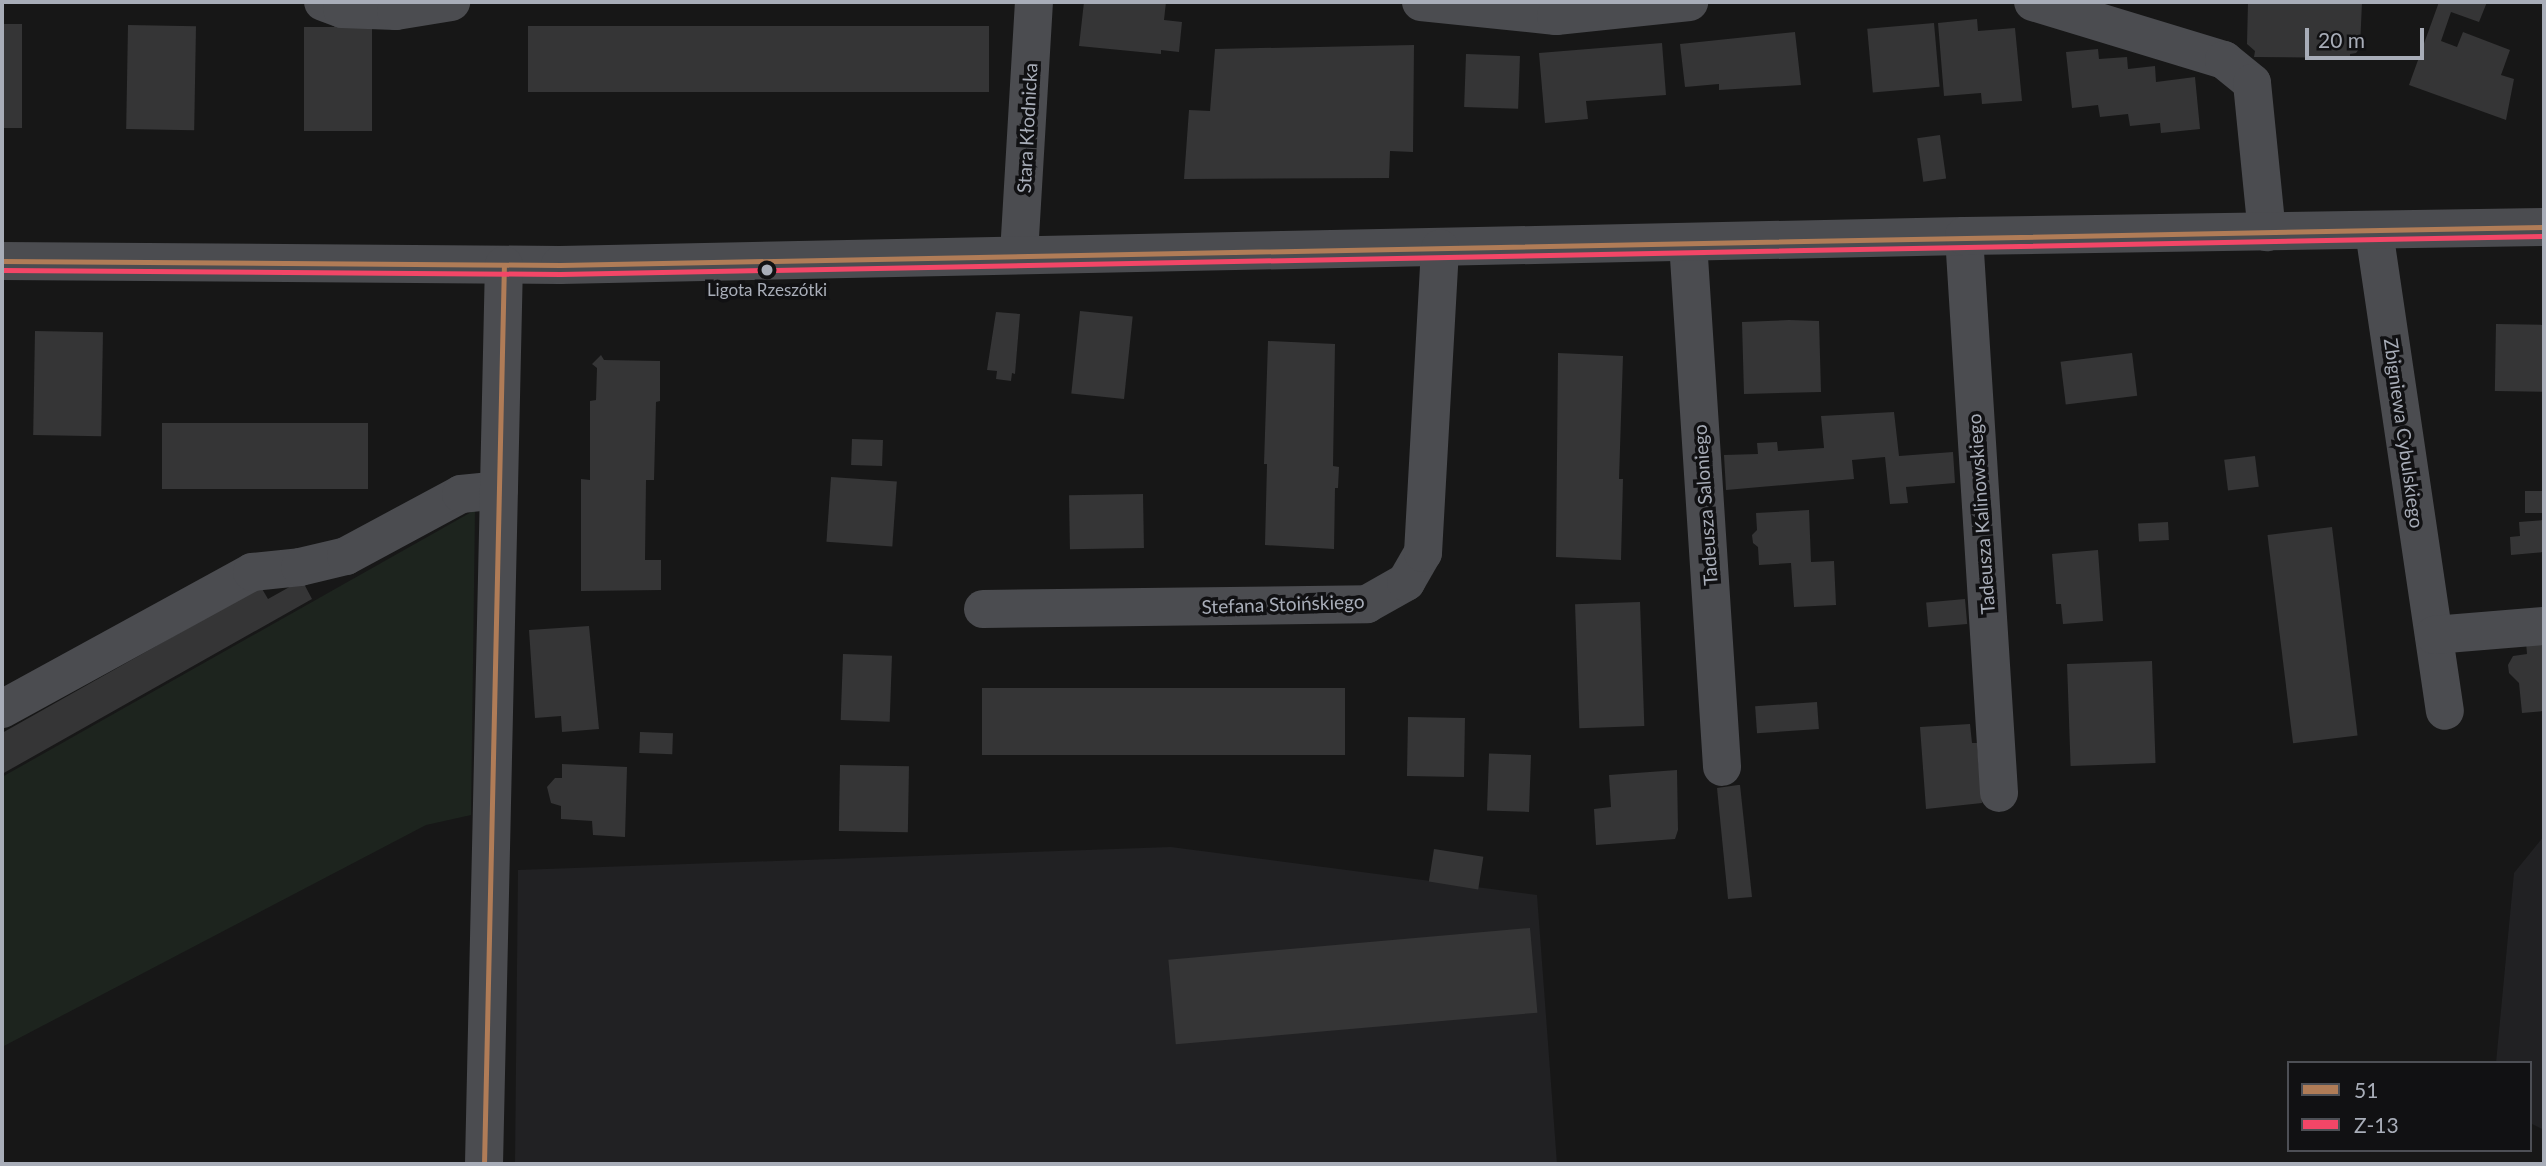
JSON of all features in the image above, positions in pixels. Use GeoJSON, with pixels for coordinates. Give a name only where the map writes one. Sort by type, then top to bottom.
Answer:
{"type":"FeatureCollection","features":[{"type":"Feature","properties":{"kind":"street"},"geometry":{"type":"LineString","coordinates":[[323,2],[342,9],[396,11],[451,2]]}},
{"type":"Feature","properties":{"kind":"street","name":"Stara Kłodnicka"},"geometry":{"type":"LineString","coordinates":[[1019,254],[1034,2]]}},
{"type":"Feature","properties":{"kind":"street"},"geometry":{"type":"LineString","coordinates":[[1421,2],[1556,16],[1689,2]]}},
{"type":"Feature","properties":{"kind":"street"},"geometry":{"type":"LineString","coordinates":[[2033,2],[2224,60],[2252,83],[2267,232]]}},
{"type":"Feature","properties":{"kind":"street"},"geometry":{"type":"LineString","coordinates":[[2,261],[504,265],[2544,227]]}},
{"type":"Feature","properties":{"kind":"street","name":"Zbigniewa Cybulskiego"},"geometry":{"type":"LineString","coordinates":[[2374,231],[2445,711]]}},
{"type":"Feature","properties":{"kind":"street","name":"Tadeusza Kalinowskiego"},"geometry":{"type":"LineString","coordinates":[[1964,236],[1999,793]]}},
{"type":"Feature","properties":{"kind":"street","name":"Tadeusza Saloniego"},"geometry":{"type":"LineString","coordinates":[[1688,242],[1722,767]]}},
{"type":"Feature","properties":{"kind":"street","name":"Stefana Stoińskiego"},"geometry":{"type":"LineString","coordinates":[[984,609],[1367,604],[1406,582],[1423,553],[1440,248]]}},
{"type":"Feature","properties":{"kind":"street"},"geometry":{"type":"LineString","coordinates":[[484,1164],[504,265]]}},
{"type":"Feature","properties":{"kind":"street"},"geometry":{"type":"LineString","coordinates":[[2,709],[253,572],[300,567],[346,556],[461,494],[499,490]]}},
{"type":"Feature","properties":{"kind":"street"},"geometry":{"type":"LineString","coordinates":[[2434,635],[2544,626]]}},
{"type":"Feature","properties":{"kind":"shaded area"},"geometry":{"type":"Polygon","coordinates":[[[475,510],[471,815],[426,825],[2,1047],[2,777],[475,510]]]}},
{"type":"Feature","properties":{"kind":"shaded area"},"geometry":{"type":"Polygon","coordinates":[[[2544,836],[2544,1130],[2532,1124],[2532,1061],[2496,1061],[2514,873],[2544,836]]]}},
{"type":"Feature","properties":{"kind":"shaded area"},"geometry":{"type":"Polygon","coordinates":[[[1171,847],[1537,895],[1557,1164],[515,1164],[518,870],[1171,847]]]}},
{"type":"Feature","properties":{"kind":"building"},"geometry":{"type":"Polygon","coordinates":[[[1084,2],[1166,2],[1164,20],[1182,22],[1179,52],[1161,50],[1161,54],[1079,46],[1084,2]]]}},
{"type":"Feature","properties":{"kind":"building"},"geometry":{"type":"Polygon","coordinates":[[[2248,2],[2362,2],[2360,48],[2356,53],[2350,54],[2350,58],[2254,57],[2255,51],[2247,44],[2248,2]]]}},
{"type":"Feature","properties":{"kind":"building"},"geometry":{"type":"Polygon","coordinates":[[[2439,2],[2487,2],[2479,22],[2451,12],[2441,41],[2457,47],[2463,32],[2510,50],[2501,75],[2514,79],[2506,120],[2409,85],[2439,2]]]}},
{"type":"Feature","properties":{"kind":"building"},"geometry":{"type":"Polygon","coordinates":[[[1977,19],[1978,31],[2015,28],[2022,101],[1982,104],[1981,93],[1944,96],[1938,23],[1977,19]]]}},
{"type":"Feature","properties":{"kind":"building"},"geometry":{"type":"Polygon","coordinates":[[[1934,23],[1940,87],[1873,93],[1867,29],[1934,23]]]}},
{"type":"Feature","properties":{"kind":"building"},"geometry":{"type":"Polygon","coordinates":[[[2,24],[22,24],[22,128],[2,128],[2,24]]]}},
{"type":"Feature","properties":{"kind":"building"},"geometry":{"type":"Polygon","coordinates":[[[128,25],[196,26],[194,130],[126,129],[128,25]]]}},
{"type":"Feature","properties":{"kind":"building"},"geometry":{"type":"Polygon","coordinates":[[[528,26],[989,26],[989,92],[528,92],[528,26]]]}},
{"type":"Feature","properties":{"kind":"building"},"geometry":{"type":"Polygon","coordinates":[[[304,27],[372,27],[372,131],[304,131],[304,27]]]}},
{"type":"Feature","properties":{"kind":"building"},"geometry":{"type":"Polygon","coordinates":[[[1795,32],[1801,85],[1719,90],[1719,84],[1685,87],[1680,44],[1795,32]]]}},
{"type":"Feature","properties":{"kind":"building"},"geometry":{"type":"Polygon","coordinates":[[[1662,43],[1666,95],[1586,101],[1588,119],[1545,123],[1539,53],[1662,43]]]}},
{"type":"Feature","properties":{"kind":"building"},"geometry":{"type":"Polygon","coordinates":[[[1414,45],[1413,152],[1390,151],[1389,178],[1184,179],[1189,110],[1210,111],[1215,49],[1414,45]]]}},
{"type":"Feature","properties":{"kind":"building"},"geometry":{"type":"Polygon","coordinates":[[[2098,49],[2099,59],[2127,57],[2128,69],[2155,66],[2156,82],[2195,77],[2200,129],[2161,133],[2160,123],[2130,126],[2128,114],[2100,117],[2098,105],[2072,108],[2066,52],[2098,49]]]}},
{"type":"Feature","properties":{"kind":"building"},"geometry":{"type":"Polygon","coordinates":[[[1466,54],[1520,56],[1518,109],[1464,107],[1466,54]]]}},
{"type":"Feature","properties":{"kind":"building"},"geometry":{"type":"Polygon","coordinates":[[[1940,135],[1946,179],[1923,182],[1917,138],[1940,135]]]}},
{"type":"Feature","properties":{"kind":"building"},"geometry":{"type":"Polygon","coordinates":[[[1080,311],[1133,317],[1124,399],[1071,394],[1080,311]]]}},
{"type":"Feature","properties":{"kind":"building"},"geometry":{"type":"Polygon","coordinates":[[[996,312],[1020,314],[1015,374],[1012,373],[1011,381],[996,379],[997,371],[987,370],[996,312]]]}},
{"type":"Feature","properties":{"kind":"building"},"geometry":{"type":"Polygon","coordinates":[[[1819,321],[1821,392],[1744,394],[1742,322],[1819,321]]]}},
{"type":"Feature","properties":{"kind":"building"},"geometry":{"type":"Polygon","coordinates":[[[2496,324],[2544,325],[2543,392],[2495,391],[2496,324]]]}},
{"type":"Feature","properties":{"kind":"building"},"geometry":{"type":"Polygon","coordinates":[[[35,331],[103,332],[101,436],[33,435],[35,331]]]}},
{"type":"Feature","properties":{"kind":"building"},"geometry":{"type":"Polygon","coordinates":[[[1268,341],[1335,344],[1333,466],[1339,467],[1338,488],[1335,488],[1334,549],[1265,545],[1267,464],[1264,464],[1268,341]]]}},
{"type":"Feature","properties":{"kind":"building"},"geometry":{"type":"Polygon","coordinates":[[[1558,353],[1623,356],[1619,479],[1623,479],[1621,560],[1556,557],[1558,353]]]}},
{"type":"Feature","properties":{"kind":"building"},"geometry":{"type":"Polygon","coordinates":[[[2132,353],[2137,396],[2066,404],[2061,362],[2132,353]]]}},
{"type":"Feature","properties":{"kind":"building"},"geometry":{"type":"Polygon","coordinates":[[[601,355],[604,360],[660,361],[654,480],[646,480],[645,560],[661,560],[661,590],[581,591],[581,479],[590,480],[590,401],[596,400],[597,368],[592,364],[601,355]]]}},
{"type":"Feature","properties":{"kind":"building"},"geometry":{"type":"Polygon","coordinates":[[[1894,412],[1899,456],[1953,452],[1955,483],[1906,487],[1908,503],[1890,504],[1885,457],[1852,460],[1854,479],[1726,490],[1724,455],[1758,454],[1757,443],[1777,442],[1778,451],[1824,448],[1821,416],[1894,412]]]}},
{"type":"Feature","properties":{"kind":"building"},"geometry":{"type":"Polygon","coordinates":[[[162,423],[368,423],[368,489],[162,489],[162,423]]]}},
{"type":"Feature","properties":{"kind":"building"},"geometry":{"type":"Polygon","coordinates":[[[852,439],[883,440],[882,466],[851,465],[852,439]]]}},
{"type":"Feature","properties":{"kind":"building"},"geometry":{"type":"Polygon","coordinates":[[[2255,456],[2259,487],[2228,491],[2224,460],[2255,456]]]}},
{"type":"Feature","properties":{"kind":"building"},"geometry":{"type":"Polygon","coordinates":[[[831,477],[897,482],[892,546],[826,542],[831,477]]]}},
{"type":"Feature","properties":{"kind":"building"},"geometry":{"type":"Polygon","coordinates":[[[2525,491],[2544,491],[2544,513],[2525,513],[2525,491]]]}},
{"type":"Feature","properties":{"kind":"building"},"geometry":{"type":"Polygon","coordinates":[[[1143,494],[1144,548],[1070,549],[1069,495],[1143,494]]]}},
{"type":"Feature","properties":{"kind":"building"},"geometry":{"type":"Polygon","coordinates":[[[1809,510],[1811,562],[1834,561],[1836,605],[1794,607],[1791,563],[1759,565],[1758,547],[1753,543],[1752,535],[1757,530],[1756,513],[1809,510]]]}},
{"type":"Feature","properties":{"kind":"building"},"geometry":{"type":"Polygon","coordinates":[[[2544,520],[2544,552],[2511,555],[2510,537],[2520,536],[2519,522],[2544,520]]]}},
{"type":"Feature","properties":{"kind":"building"},"geometry":{"type":"Polygon","coordinates":[[[2168,522],[2169,540],[2139,542],[2138,524],[2168,522]]]}},
{"type":"Feature","properties":{"kind":"building"},"geometry":{"type":"Polygon","coordinates":[[[2332,527],[2358,735],[2293,743],[2267,535],[2332,527]]]}},
{"type":"Feature","properties":{"kind":"building"},"geometry":{"type":"Polygon","coordinates":[[[2098,550],[2103,621],[2063,624],[2061,604],[2056,604],[2052,554],[2098,550]]]}},
{"type":"Feature","properties":{"kind":"building"},"geometry":{"type":"Polygon","coordinates":[[[302,580],[312,599],[2,774],[2,733],[261,587],[268,599],[302,580]]]}},
{"type":"Feature","properties":{"kind":"building"},"geometry":{"type":"Polygon","coordinates":[[[1965,599],[1967,624],[1928,627],[1926,602],[1965,599]]]}},
{"type":"Feature","properties":{"kind":"building"},"geometry":{"type":"Polygon","coordinates":[[[1640,602],[1644,726],[1579,728],[1575,604],[1640,602]]]}},
{"type":"Feature","properties":{"kind":"building"},"geometry":{"type":"Polygon","coordinates":[[[589,626],[599,729],[562,732],[561,716],[535,718],[529,630],[589,626]]]}},
{"type":"Feature","properties":{"kind":"building"},"geometry":{"type":"Polygon","coordinates":[[[2544,641],[2544,711],[2522,713],[2519,683],[2509,673],[2508,665],[2513,656],[2527,654],[2526,642],[2544,641]]]}},
{"type":"Feature","properties":{"kind":"building"},"geometry":{"type":"Polygon","coordinates":[[[843,654],[892,656],[890,722],[841,720],[843,654]]]}},
{"type":"Feature","properties":{"kind":"building"},"geometry":{"type":"Polygon","coordinates":[[[2152,661],[2156,763],[2071,766],[2067,664],[2152,661]]]}},
{"type":"Feature","properties":{"kind":"building"},"geometry":{"type":"Polygon","coordinates":[[[982,688],[1345,688],[1345,755],[982,755],[982,688]]]}},
{"type":"Feature","properties":{"kind":"building"},"geometry":{"type":"Polygon","coordinates":[[[1817,702],[1819,729],[1757,733],[1755,706],[1817,702]]]}},
{"type":"Feature","properties":{"kind":"building"},"geometry":{"type":"Polygon","coordinates":[[[1408,717],[1465,718],[1464,777],[1407,776],[1408,717]]]}},
{"type":"Feature","properties":{"kind":"building"},"geometry":{"type":"Polygon","coordinates":[[[1970,724],[1972,743],[1977,743],[1982,803],[1926,809],[1920,727],[1970,724]]]}},
{"type":"Feature","properties":{"kind":"building"},"geometry":{"type":"Polygon","coordinates":[[[640,732],[673,733],[672,754],[639,753],[640,732]]]}},
{"type":"Feature","properties":{"kind":"building"},"geometry":{"type":"Polygon","coordinates":[[[1489,754],[1531,755],[1529,812],[1487,810],[1489,754]]]}},
{"type":"Feature","properties":{"kind":"building"},"geometry":{"type":"Polygon","coordinates":[[[562,764],[627,767],[625,837],[593,835],[592,821],[561,819],[561,806],[551,803],[547,787],[555,778],[562,778],[562,764]]]}},
{"type":"Feature","properties":{"kind":"building"},"geometry":{"type":"Polygon","coordinates":[[[840,765],[909,766],[908,832],[839,831],[840,765]]]}},
{"type":"Feature","properties":{"kind":"building"},"geometry":{"type":"Polygon","coordinates":[[[1677,770],[1678,830],[1675,839],[1596,845],[1594,809],[1611,807],[1609,775],[1677,770]]]}},
{"type":"Feature","properties":{"kind":"building"},"geometry":{"type":"Polygon","coordinates":[[[1740,785],[1752,897],[1728,899],[1717,788],[1740,785]]]}},
{"type":"Feature","properties":{"kind":"building"},"geometry":{"type":"Polygon","coordinates":[[[1434,849],[1483,857],[1478,889],[1429,882],[1434,849]]]}},
{"type":"Feature","properties":{"kind":"building"},"geometry":{"type":"Polygon","coordinates":[[[1530,928],[1537,1013],[1176,1044],[1168,960],[1530,928]]]}},
{"type":"Feature","properties":{"kind":"transit line","name":"51"},"geometry":{"type":"LineString","coordinates":[[2,261],[560,265],[2544,227]]}},
{"type":"Feature","properties":{"kind":"transit line","name":"Z-13"},"geometry":{"type":"LineString","coordinates":[[2,270],[560,274],[2544,236]]}},
{"type":"Feature","properties":{"kind":"transit line","name":"51"},"geometry":{"type":"LineString","coordinates":[[484,1164],[504,265]]}},
{"type":"Feature","properties":{"kind":"place","name":"Ligota Rzeszótki"},"geometry":{"type":"Point","coordinates":[767,270]}}]}
